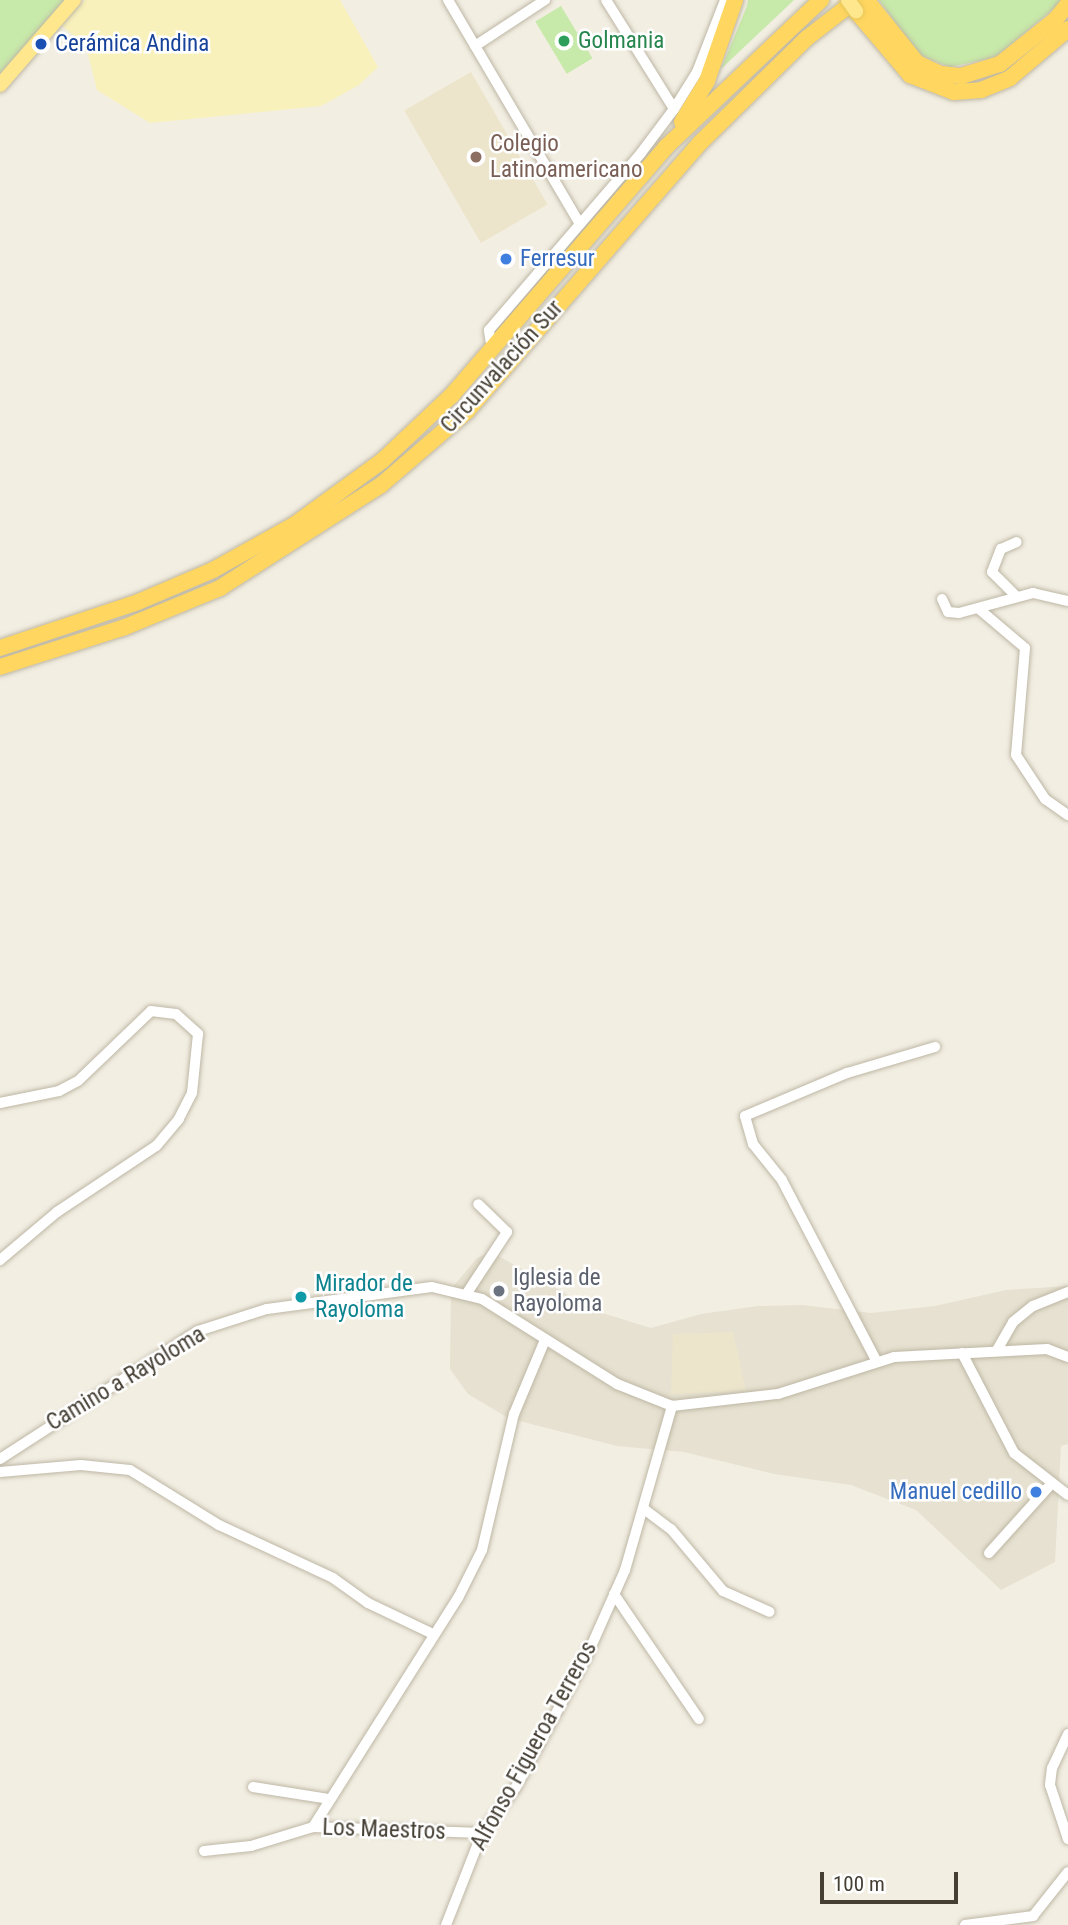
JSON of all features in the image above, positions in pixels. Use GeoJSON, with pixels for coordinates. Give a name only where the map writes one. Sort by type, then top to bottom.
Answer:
{"type":"FeatureCollection","features":[{"type":"Feature","properties":{"kind":"highway"},"geometry":{"type":"LineString","coordinates":[[666,147],[707,81],[735,0]]}},
{"type":"Feature","properties":{"kind":"highway","name":"Circunvalación Sur"},"geometry":{"type":"LineString","coordinates":[[0,648],[165,592],[294,525],[383,460],[492,350],[647,158],[666,147],[821,0]]}},
{"type":"Feature","properties":{"kind":"highway"},"geometry":{"type":"LineString","coordinates":[[859,3],[917,63],[941,74],[961,76],[1000,64],[1068,4]]}},
{"type":"Feature","properties":{"kind":"highway"},"geometry":{"type":"LineString","coordinates":[[859,3],[910,75],[954,92],[981,90],[1010,78],[1068,29]]}},
{"type":"Feature","properties":{"kind":"highway","name":"Circunvalación Sur"},"geometry":{"type":"LineString","coordinates":[[0,667],[125,628],[220,588],[381,485],[467,411],[701,143],[807,38],[859,3]]}},
{"type":"Feature","properties":{"kind":"main road"},"geometry":{"type":"LineString","coordinates":[[0,85],[74,0]]}},
{"type":"Feature","properties":{"kind":"street"},"geometry":{"type":"LineString","coordinates":[[448,0],[580,224]]}},
{"type":"Feature","properties":{"kind":"street"},"geometry":{"type":"LineString","coordinates":[[475,46],[545,0]]}},
{"type":"Feature","properties":{"kind":"street"},"geometry":{"type":"LineString","coordinates":[[606,0],[674,109]]}},
{"type":"Feature","properties":{"kind":"street"},"geometry":{"type":"LineString","coordinates":[[492,350],[489,330],[580,224],[647,158],[697,72],[725,0]]}},
{"type":"Feature","properties":{"kind":"street"},"geometry":{"type":"LineString","coordinates":[[1016,596],[992,572],[1001,550],[1017,542]]}},
{"type":"Feature","properties":{"kind":"street"},"geometry":{"type":"LineString","coordinates":[[942,598],[947,612],[979,609],[1016,596],[1044,593],[1068,601]]}},
{"type":"Feature","properties":{"kind":"street"},"geometry":{"type":"LineString","coordinates":[[979,609],[1025,648],[1016,755],[1045,799],[1068,815]]}},
{"type":"Feature","properties":{"kind":"street"},"geometry":{"type":"LineString","coordinates":[[0,1103],[59,1091],[78,1082],[151,1011],[176,1014],[198,1034],[192,1093],[179,1119],[156,1146],[57,1212],[0,1260]]}},
{"type":"Feature","properties":{"kind":"street"},"geometry":{"type":"LineString","coordinates":[[877,1362],[782,1180],[753,1143],[744,1116],[847,1073],[934,1047]]}},
{"type":"Feature","properties":{"kind":"street"},"geometry":{"type":"LineString","coordinates":[[467,1293],[507,1232],[478,1204]]}},
{"type":"Feature","properties":{"kind":"street","name":"Camino a Rayoloma"},"geometry":{"type":"LineString","coordinates":[[0,1459],[198,1331],[267,1309],[432,1287],[467,1293],[617,1384],[672,1406],[778,1394],[877,1362],[997,1350],[1047,1349],[1068,1357]]}},
{"type":"Feature","properties":{"kind":"street"},"geometry":{"type":"LineString","coordinates":[[997,1350],[1013,1322],[1033,1306],[1068,1292]]}},
{"type":"Feature","properties":{"kind":"street"},"geometry":{"type":"LineString","coordinates":[[313,1827],[458,1598],[482,1550],[514,1414],[545,1340]]}},
{"type":"Feature","properties":{"kind":"street"},"geometry":{"type":"LineString","coordinates":[[962,1353],[1014,1453],[1068,1495]]}},
{"type":"Feature","properties":{"kind":"street","name":"Alfonso Figueroa Terreros"},"geometry":{"type":"LineString","coordinates":[[446,1925],[482,1833],[516,1787],[586,1658],[614,1594],[644,1509],[672,1406]]}},
{"type":"Feature","properties":{"kind":"street"},"geometry":{"type":"LineString","coordinates":[[0,1472],[81,1465],[130,1469],[219,1525],[333,1578],[368,1603],[433,1634]]}},
{"type":"Feature","properties":{"kind":"street"},"geometry":{"type":"LineString","coordinates":[[989,1553],[1052,1483]]}},
{"type":"Feature","properties":{"kind":"street"},"geometry":{"type":"LineString","coordinates":[[644,1509],[671,1529],[723,1591],[770,1612]]}},
{"type":"Feature","properties":{"kind":"street"},"geometry":{"type":"LineString","coordinates":[[614,1594],[699,1719]]}},
{"type":"Feature","properties":{"kind":"street"},"geometry":{"type":"LineString","coordinates":[[1068,1734],[1052,1768],[1049,1785],[1068,1839]]}},
{"type":"Feature","properties":{"kind":"street"},"geometry":{"type":"LineString","coordinates":[[253,1787],[330,1799]]}},
{"type":"Feature","properties":{"kind":"street","name":"Los Maestros"},"geometry":{"type":"LineString","coordinates":[[204,1851],[251,1846],[313,1827],[482,1833]]}},
{"type":"Feature","properties":{"kind":"street"},"geometry":{"type":"LineString","coordinates":[[965,1925],[1033,1916],[1068,1872]]}},
{"type":"Feature","properties":{"kind":"shaded area","name":"Colegio Latinoamericano"},"geometry":{"type":"Polygon","coordinates":[[[471,72],[548,205],[481,243],[404,110],[471,72]]]}},
{"type":"Feature","properties":{"kind":"shaded area"},"geometry":{"type":"Polygon","coordinates":[[[491,1252],[599,1312],[651,1328],[701,1314],[758,1306],[802,1305],[871,1313],[935,1306],[1006,1290],[1068,1286],[1068,1444],[1061,1446],[1055,1562],[1001,1590],[916,1510],[851,1485],[774,1474],[684,1452],[617,1446],[508,1418],[468,1394],[450,1369],[451,1289],[477,1258],[491,1252]]]}},
{"type":"Feature","properties":{"kind":"shaded area"},"geometry":{"type":"Polygon","coordinates":[[[733,1332],[746,1391],[671,1394],[673,1334],[733,1332]]]}},
{"type":"Feature","properties":{"kind":"green space"},"geometry":{"type":"Polygon","coordinates":[[[0,0],[66,0],[0,74],[0,0]]]}},
{"type":"Feature","properties":{"kind":"green space"},"geometry":{"type":"Polygon","coordinates":[[[748,0],[794,0],[721,69],[747,6],[748,0]]]}},
{"type":"Feature","properties":{"kind":"green space"},"geometry":{"type":"Polygon","coordinates":[[[879,0],[1064,0],[996,57],[950,67],[919,55],[879,0]]]}},
{"type":"Feature","properties":{"kind":"green space","name":"Golmania"},"geometry":{"type":"Polygon","coordinates":[[[561,6],[592,58],[567,74],[535,21],[561,6]]]}},
{"type":"Feature","properties":{"kind":"sand"},"geometry":{"type":"Polygon","coordinates":[[[84,0],[340,0],[378,67],[359,85],[321,106],[150,123],[97,90],[86,46],[61,25],[84,0]]]}},
{"type":"Feature","properties":{"kind":"place","name":"Golmania"},"geometry":{"type":"Point","coordinates":[564,41]}},
{"type":"Feature","properties":{"kind":"place","name":"Cerámica Andina"},"geometry":{"type":"Point","coordinates":[41,44]}},
{"type":"Feature","properties":{"kind":"place","name":"Colegio Latinoamericano"},"geometry":{"type":"Point","coordinates":[476,157]}},
{"type":"Feature","properties":{"kind":"place","name":"Ferresur"},"geometry":{"type":"Point","coordinates":[506,259]}},
{"type":"Feature","properties":{"kind":"place","name":"Iglesia de Rayoloma"},"geometry":{"type":"Point","coordinates":[499,1291]}},
{"type":"Feature","properties":{"kind":"place","name":"Mirador de Rayoloma"},"geometry":{"type":"Point","coordinates":[301,1297]}},
{"type":"Feature","properties":{"kind":"place","name":"Manuel cedillo"},"geometry":{"type":"Point","coordinates":[1036,1492]}}]}
